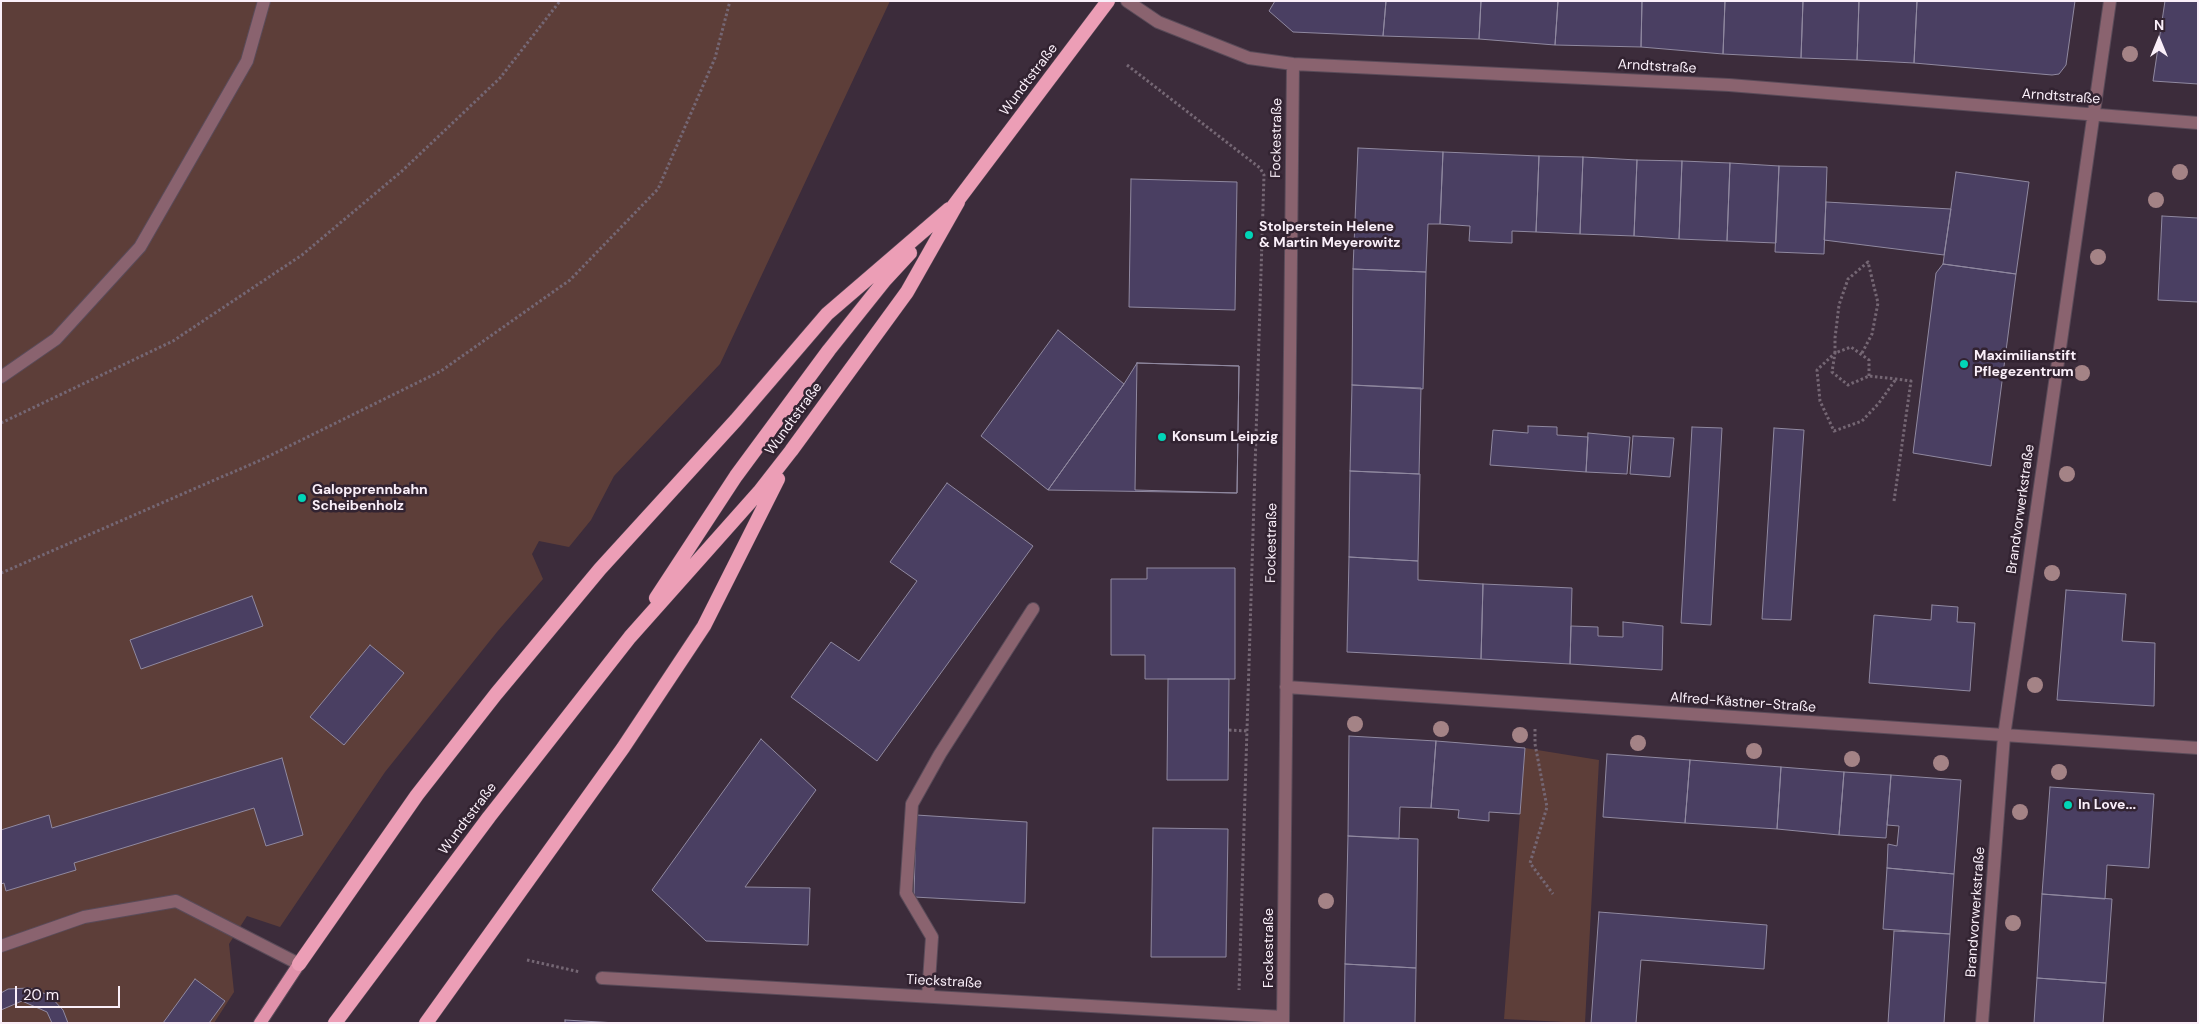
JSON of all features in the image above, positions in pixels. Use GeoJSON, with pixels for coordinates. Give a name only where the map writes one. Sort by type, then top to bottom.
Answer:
{"type":"FeatureCollection","features":[{"type":"Feature","properties":{"kind":"highway","name":"Wundtstraße"},"geometry":{"type":"LineString","coordinates":[[630,637],[736,476],[829,350],[885,280],[958,202],[1108,1]]}},
{"type":"Feature","properties":{"kind":"highway","name":"Wundtstraße"},"geometry":{"type":"LineString","coordinates":[[335,1023],[489,817],[630,637],[759,492],[791,451],[907,292],[958,202]]}},
{"type":"Feature","properties":{"kind":"highway"},"geometry":{"type":"LineString","coordinates":[[299,964],[417,795],[496,694],[600,569],[736,420],[827,314],[958,202]]}},
{"type":"Feature","properties":{"kind":"highway"},"geometry":{"type":"LineString","coordinates":[[426,1023],[623,748],[704,626],[791,451]]}},
{"type":"Feature","properties":{"kind":"main road"},"geometry":{"type":"LineString","coordinates":[[260,1023],[299,964]]}},
{"type":"Feature","properties":{"kind":"street"},"geometry":{"type":"LineString","coordinates":[[1,377],[56,340],[140,247],[247,62],[264,1]]}},
{"type":"Feature","properties":{"kind":"street","name":"Arndtstraße"},"geometry":{"type":"LineString","coordinates":[[1127,1],[1158,22],[1249,58],[1292,64],[1729,85],[2198,123]]}},
{"type":"Feature","properties":{"kind":"street","name":"Brandvorwerkstraße"},"geometry":{"type":"LineString","coordinates":[[1982,1023],[2004,736],[2110,1]]}},
{"type":"Feature","properties":{"kind":"street","name":"Fockestraße"},"geometry":{"type":"LineString","coordinates":[[1283,1020],[1292,64]]}},
{"type":"Feature","properties":{"kind":"street"},"geometry":{"type":"LineString","coordinates":[[928,996],[932,938],[906,893],[912,804],[940,754],[1033,609]]}},
{"type":"Feature","properties":{"kind":"street","name":"Alfred-Kästner-Straße"},"geometry":{"type":"LineString","coordinates":[[1286,687],[2198,748]]}},
{"type":"Feature","properties":{"kind":"street"},"geometry":{"type":"LineString","coordinates":[[1,946],[84,916],[176,901],[299,964]]}},
{"type":"Feature","properties":{"kind":"street","name":"Tieckstraße"},"geometry":{"type":"LineString","coordinates":[[602,978],[1237,1014],[1283,1020]]}},
{"type":"Feature","properties":{"kind":"path"},"geometry":{"type":"LineString","coordinates":[[1,423],[173,341],[302,255],[402,171],[500,78],[560,1]]}},
{"type":"Feature","properties":{"kind":"path"},"geometry":{"type":"LineString","coordinates":[[1,573],[263,459],[442,371],[570,280],[658,189],[715,58],[730,1]]}},
{"type":"Feature","properties":{"kind":"path"},"geometry":{"type":"LineString","coordinates":[[1127,65],[1260,168],[1264,176],[1240,971],[1237,1014]]}},
{"type":"Feature","properties":{"kind":"path"},"geometry":{"type":"LineString","coordinates":[[1862,354],[1872,334],[1878,303],[1868,262],[1848,279],[1839,305],[1834,338],[1835,353],[1832,372],[1848,385],[1870,376],[1911,381],[1894,501]]}},
{"type":"Feature","properties":{"kind":"path"},"geometry":{"type":"LineString","coordinates":[[1870,376],[1869,360],[1851,347],[1835,353],[1817,370],[1820,401],[1834,431],[1862,421],[1879,404],[1896,379]]}},
{"type":"Feature","properties":{"kind":"path"},"geometry":{"type":"LineString","coordinates":[[1535,704],[1535,744],[1547,807],[1530,863],[1554,894]]}},
{"type":"Feature","properties":{"kind":"path"},"geometry":{"type":"LineString","coordinates":[[1229,730],[1247,731]]}},
{"type":"Feature","properties":{"kind":"path"},"geometry":{"type":"LineString","coordinates":[[527,960],[602,978]]}},
{"type":"Feature","properties":{"kind":"shaded area","name":"Galopprennbahn Scheibenholz"},"geometry":{"type":"Polygon","coordinates":[[[1,1],[890,1],[720,364],[614,476],[591,520],[569,547],[539,541],[532,554],[543,579],[497,632],[385,772],[280,927],[247,916],[229,944],[234,992],[214,1023],[1,1023],[1,1]]]}},
{"type":"Feature","properties":{"kind":"shaded area"},"geometry":{"type":"Polygon","coordinates":[[[1525,748],[1599,760],[1585,1023],[1504,1019],[1525,748]]]}},
{"type":"Feature","properties":{"kind":"building"},"geometry":{"type":"Polygon","coordinates":[[[1275,1],[1386,1],[1383,36],[1293,32],[1269,11],[1275,1]]]}},
{"type":"Feature","properties":{"kind":"building"},"geometry":{"type":"Polygon","coordinates":[[[1386,1],[1481,1],[1479,39],[1383,36],[1386,1]]]}},
{"type":"Feature","properties":{"kind":"building"},"geometry":{"type":"Polygon","coordinates":[[[1481,1],[1558,1],[1555,45],[1479,39],[1481,1]]]}},
{"type":"Feature","properties":{"kind":"building"},"geometry":{"type":"Polygon","coordinates":[[[1558,1],[1642,1],[1641,47],[1555,45],[1558,1]]]}},
{"type":"Feature","properties":{"kind":"building"},"geometry":{"type":"Polygon","coordinates":[[[1642,1],[1725,1],[1723,54],[1641,47],[1642,1]]]}},
{"type":"Feature","properties":{"kind":"building"},"geometry":{"type":"Polygon","coordinates":[[[1725,1],[1803,1],[1801,58],[1723,54],[1725,1]]]}},
{"type":"Feature","properties":{"kind":"building"},"geometry":{"type":"Polygon","coordinates":[[[1803,1],[1859,1],[1857,60],[1801,58],[1803,1]]]}},
{"type":"Feature","properties":{"kind":"building"},"geometry":{"type":"Polygon","coordinates":[[[1859,1],[1917,1],[1914,63],[1857,60],[1859,1]]]}},
{"type":"Feature","properties":{"kind":"building"},"geometry":{"type":"Polygon","coordinates":[[[1917,1],[2075,1],[2066,65],[2059,74],[2052,75],[1914,63],[1917,1]]]}},
{"type":"Feature","properties":{"kind":"building"},"geometry":{"type":"Polygon","coordinates":[[[2165,1],[2198,1],[2198,84],[2153,81],[2165,1]]]}},
{"type":"Feature","properties":{"kind":"building"},"geometry":{"type":"Polygon","coordinates":[[[1358,148],[1443,152],[1440,224],[1428,224],[1426,272],[1353,269],[1358,148]]]}},
{"type":"Feature","properties":{"kind":"building"},"geometry":{"type":"Polygon","coordinates":[[[1443,152],[1539,156],[1536,232],[1512,231],[1512,243],[1469,241],[1470,226],[1440,224],[1443,152]]]}},
{"type":"Feature","properties":{"kind":"building"},"geometry":{"type":"Polygon","coordinates":[[[1539,156],[1583,157],[1580,234],[1536,232],[1539,156]]]}},
{"type":"Feature","properties":{"kind":"building"},"geometry":{"type":"Polygon","coordinates":[[[1583,157],[1637,160],[1634,236],[1580,234],[1583,157]]]}},
{"type":"Feature","properties":{"kind":"building"},"geometry":{"type":"Polygon","coordinates":[[[1637,160],[1682,161],[1679,239],[1634,236],[1637,160]]]}},
{"type":"Feature","properties":{"kind":"building"},"geometry":{"type":"Polygon","coordinates":[[[1682,161],[1730,163],[1727,241],[1679,239],[1682,161]]]}},
{"type":"Feature","properties":{"kind":"building"},"geometry":{"type":"Polygon","coordinates":[[[1730,163],[1779,166],[1776,243],[1727,241],[1730,163]]]}},
{"type":"Feature","properties":{"kind":"building"},"geometry":{"type":"Polygon","coordinates":[[[1779,166],[1827,167],[1824,254],[1775,252],[1779,166]]]}},
{"type":"Feature","properties":{"kind":"building"},"geometry":{"type":"Polygon","coordinates":[[[1956,172],[2029,182],[2016,274],[1943,264],[1956,172]]]}},
{"type":"Feature","properties":{"kind":"building"},"geometry":{"type":"Polygon","coordinates":[[[1131,179],[1237,182],[1235,310],[1129,307],[1131,179]]]}},
{"type":"Feature","properties":{"kind":"building"},"geometry":{"type":"Polygon","coordinates":[[[1826,202],[1951,209],[1944,255],[1824,240],[1826,202]]]}},
{"type":"Feature","properties":{"kind":"building"},"geometry":{"type":"Polygon","coordinates":[[[2162,216],[2198,218],[2198,302],[2158,300],[2162,216]]]}},
{"type":"Feature","properties":{"kind":"building","name":"Maximilianstift Pflegezentrum"},"geometry":{"type":"Polygon","coordinates":[[[1943,264],[2016,274],[1991,466],[1913,453],[1936,273],[1943,264]]]}},
{"type":"Feature","properties":{"kind":"building"},"geometry":{"type":"Polygon","coordinates":[[[1353,269],[1426,272],[1423,389],[1352,385],[1353,269]]]}},
{"type":"Feature","properties":{"kind":"building"},"geometry":{"type":"Polygon","coordinates":[[[1058,330],[1124,384],[1048,490],[981,436],[1058,330]]]}},
{"type":"Feature","properties":{"kind":"building","name":"Konsum Leipzig"},"geometry":{"type":"Polygon","coordinates":[[[1137,363],[1239,366],[1237,493],[1135,490],[1137,363]]]}},
{"type":"Feature","properties":{"kind":"building","name":"Konsum Leipzig"},"geometry":{"type":"Polygon","coordinates":[[[1137,363],[1239,366],[1237,493],[1048,490],[1137,363]]]}},
{"type":"Feature","properties":{"kind":"building"},"geometry":{"type":"Polygon","coordinates":[[[1352,385],[1421,388],[1419,474],[1350,471],[1352,385]]]}},
{"type":"Feature","properties":{"kind":"building"},"geometry":{"type":"Polygon","coordinates":[[[1528,426],[1557,427],[1557,435],[1588,437],[1586,472],[1490,465],[1493,430],[1528,433],[1528,426]]]}},
{"type":"Feature","properties":{"kind":"building"},"geometry":{"type":"Polygon","coordinates":[[[1692,427],[1722,428],[1711,625],[1681,623],[1692,427]]]}},
{"type":"Feature","properties":{"kind":"building"},"geometry":{"type":"Polygon","coordinates":[[[1774,428],[1804,430],[1791,620],[1762,619],[1774,428]]]}},
{"type":"Feature","properties":{"kind":"building"},"geometry":{"type":"Polygon","coordinates":[[[1588,433],[1630,437],[1627,474],[1586,472],[1588,433]]]}},
{"type":"Feature","properties":{"kind":"building"},"geometry":{"type":"Polygon","coordinates":[[[1633,436],[1674,438],[1670,477],[1630,474],[1633,436]]]}},
{"type":"Feature","properties":{"kind":"building"},"geometry":{"type":"Polygon","coordinates":[[[1350,471],[1420,474],[1418,561],[1349,557],[1350,471]]]}},
{"type":"Feature","properties":{"kind":"building"},"geometry":{"type":"Polygon","coordinates":[[[947,483],[1033,546],[877,761],[791,697],[831,642],[859,661],[917,581],[890,562],[947,483]]]}},
{"type":"Feature","properties":{"kind":"building"},"geometry":{"type":"Polygon","coordinates":[[[1349,557],[1418,561],[1418,580],[1483,584],[1481,659],[1347,652],[1349,557]]]}},
{"type":"Feature","properties":{"kind":"building"},"geometry":{"type":"Polygon","coordinates":[[[1147,568],[1235,568],[1235,679],[1145,679],[1145,655],[1111,655],[1111,579],[1147,579],[1147,568]]]}},
{"type":"Feature","properties":{"kind":"building"},"geometry":{"type":"Polygon","coordinates":[[[1483,584],[1572,588],[1570,664],[1481,659],[1483,584]]]}},
{"type":"Feature","properties":{"kind":"building"},"geometry":{"type":"Polygon","coordinates":[[[2066,590],[2126,594],[2122,641],[2155,643],[2154,706],[2057,700],[2066,590]]]}},
{"type":"Feature","properties":{"kind":"building"},"geometry":{"type":"Polygon","coordinates":[[[252,596],[263,626],[141,669],[130,640],[252,596]]]}},
{"type":"Feature","properties":{"kind":"building"},"geometry":{"type":"Polygon","coordinates":[[[1932,605],[1958,607],[1957,622],[1975,623],[1970,691],[1869,683],[1874,615],[1931,620],[1932,605]]]}},
{"type":"Feature","properties":{"kind":"building"},"geometry":{"type":"Polygon","coordinates":[[[1623,622],[1663,626],[1662,670],[1570,664],[1571,626],[1598,627],[1598,636],[1623,637],[1623,622]]]}},
{"type":"Feature","properties":{"kind":"building"},"geometry":{"type":"Polygon","coordinates":[[[370,645],[404,673],[344,745],[310,717],[370,645]]]}},
{"type":"Feature","properties":{"kind":"building"},"geometry":{"type":"Polygon","coordinates":[[[1168,679],[1229,679],[1228,780],[1167,780],[1168,679]]]}},
{"type":"Feature","properties":{"kind":"building"},"geometry":{"type":"Polygon","coordinates":[[[1349,736],[1436,741],[1431,808],[1400,807],[1399,839],[1348,836],[1349,736]]]}},
{"type":"Feature","properties":{"kind":"building"},"geometry":{"type":"Polygon","coordinates":[[[761,739],[816,790],[745,887],[810,888],[808,945],[706,941],[652,890],[761,739]]]}},
{"type":"Feature","properties":{"kind":"building"},"geometry":{"type":"Polygon","coordinates":[[[1436,741],[1525,748],[1520,814],[1489,812],[1489,821],[1458,818],[1459,810],[1431,808],[1436,741]]]}},
{"type":"Feature","properties":{"kind":"building"},"geometry":{"type":"Polygon","coordinates":[[[1607,754],[1690,760],[1685,823],[1603,817],[1607,754]]]}},
{"type":"Feature","properties":{"kind":"building"},"geometry":{"type":"Polygon","coordinates":[[[282,758],[303,835],[266,846],[254,808],[74,863],[76,870],[6,891],[4,883],[1,884],[1,830],[49,815],[52,828],[282,758]]]}},
{"type":"Feature","properties":{"kind":"building"},"geometry":{"type":"Polygon","coordinates":[[[1690,760],[1781,767],[1777,829],[1685,823],[1690,760]]]}},
{"type":"Feature","properties":{"kind":"building"},"geometry":{"type":"Polygon","coordinates":[[[1781,767],[1844,772],[1839,835],[1777,829],[1781,767]]]}},
{"type":"Feature","properties":{"kind":"building"},"geometry":{"type":"Polygon","coordinates":[[[1844,772],[1891,775],[1886,838],[1839,835],[1844,772]]]}},
{"type":"Feature","properties":{"kind":"building"},"geometry":{"type":"Polygon","coordinates":[[[1891,775],[1961,780],[1954,874],[1887,868],[1888,844],[1897,846],[1899,826],[1887,825],[1891,775]]]}},
{"type":"Feature","properties":{"kind":"building"},"geometry":{"type":"Polygon","coordinates":[[[2050,787],[2154,794],[2149,868],[2107,865],[2105,899],[2042,894],[2050,787]]]}},
{"type":"Feature","properties":{"kind":"building"},"geometry":{"type":"Polygon","coordinates":[[[916,815],[1027,822],[1025,903],[914,897],[916,815]]]}},
{"type":"Feature","properties":{"kind":"building"},"geometry":{"type":"Polygon","coordinates":[[[1153,828],[1228,829],[1226,957],[1151,957],[1153,828]]]}},
{"type":"Feature","properties":{"kind":"building"},"geometry":{"type":"Polygon","coordinates":[[[1348,836],[1418,839],[1416,968],[1345,964],[1348,836]]]}},
{"type":"Feature","properties":{"kind":"building"},"geometry":{"type":"Polygon","coordinates":[[[1887,868],[1954,874],[1950,934],[1883,929],[1887,868]]]}},
{"type":"Feature","properties":{"kind":"building"},"geometry":{"type":"Polygon","coordinates":[[[2042,894],[2112,899],[2106,983],[2037,978],[2042,894]]]}},
{"type":"Feature","properties":{"kind":"building"},"geometry":{"type":"Polygon","coordinates":[[[1599,912],[1767,925],[1764,969],[1641,960],[1636,1023],[1591,1023],[1599,912]]]}},
{"type":"Feature","properties":{"kind":"building"},"geometry":{"type":"Polygon","coordinates":[[[1894,931],[1950,934],[1944,1023],[1888,1023],[1894,931]]]}},
{"type":"Feature","properties":{"kind":"building"},"geometry":{"type":"Polygon","coordinates":[[[1345,964],[1416,968],[1415,1023],[1344,1023],[1345,964]]]}},
{"type":"Feature","properties":{"kind":"building"},"geometry":{"type":"Polygon","coordinates":[[[2037,978],[2106,983],[2103,1023],[2034,1023],[2037,978]]]}},
{"type":"Feature","properties":{"kind":"building"},"geometry":{"type":"Polygon","coordinates":[[[195,979],[225,1001],[209,1023],[163,1023],[195,979]]]}},
{"type":"Feature","properties":{"kind":"building"},"geometry":{"type":"Polygon","coordinates":[[[29,988],[49,995],[63,1010],[68,1023],[52,1023],[47,1012],[22,1001],[1,1010],[1,993],[8,989],[29,988]]]}},
{"type":"Feature","properties":{"kind":"building"},"geometry":{"type":"Polygon","coordinates":[[[565,1020],[617,1023],[565,1023],[565,1020]]]}},
{"type":"Feature","properties":{"kind":"place","name":"Stolperstein Helene & Martin Meyerowitz"},"geometry":{"type":"Point","coordinates":[1249,235]}},
{"type":"Feature","properties":{"kind":"place","name":"Maximilianstift Pflegezentrum"},"geometry":{"type":"Point","coordinates":[1964,364]}},
{"type":"Feature","properties":{"kind":"place","name":"Konsum Leipzig"},"geometry":{"type":"Point","coordinates":[1162,437]}},
{"type":"Feature","properties":{"kind":"place","name":"Galopprennbahn Scheibenholz"},"geometry":{"type":"Point","coordinates":[302,498]}},
{"type":"Feature","properties":{"kind":"place","name":"In Love..."},"geometry":{"type":"Point","coordinates":[2068,805]}}]}
